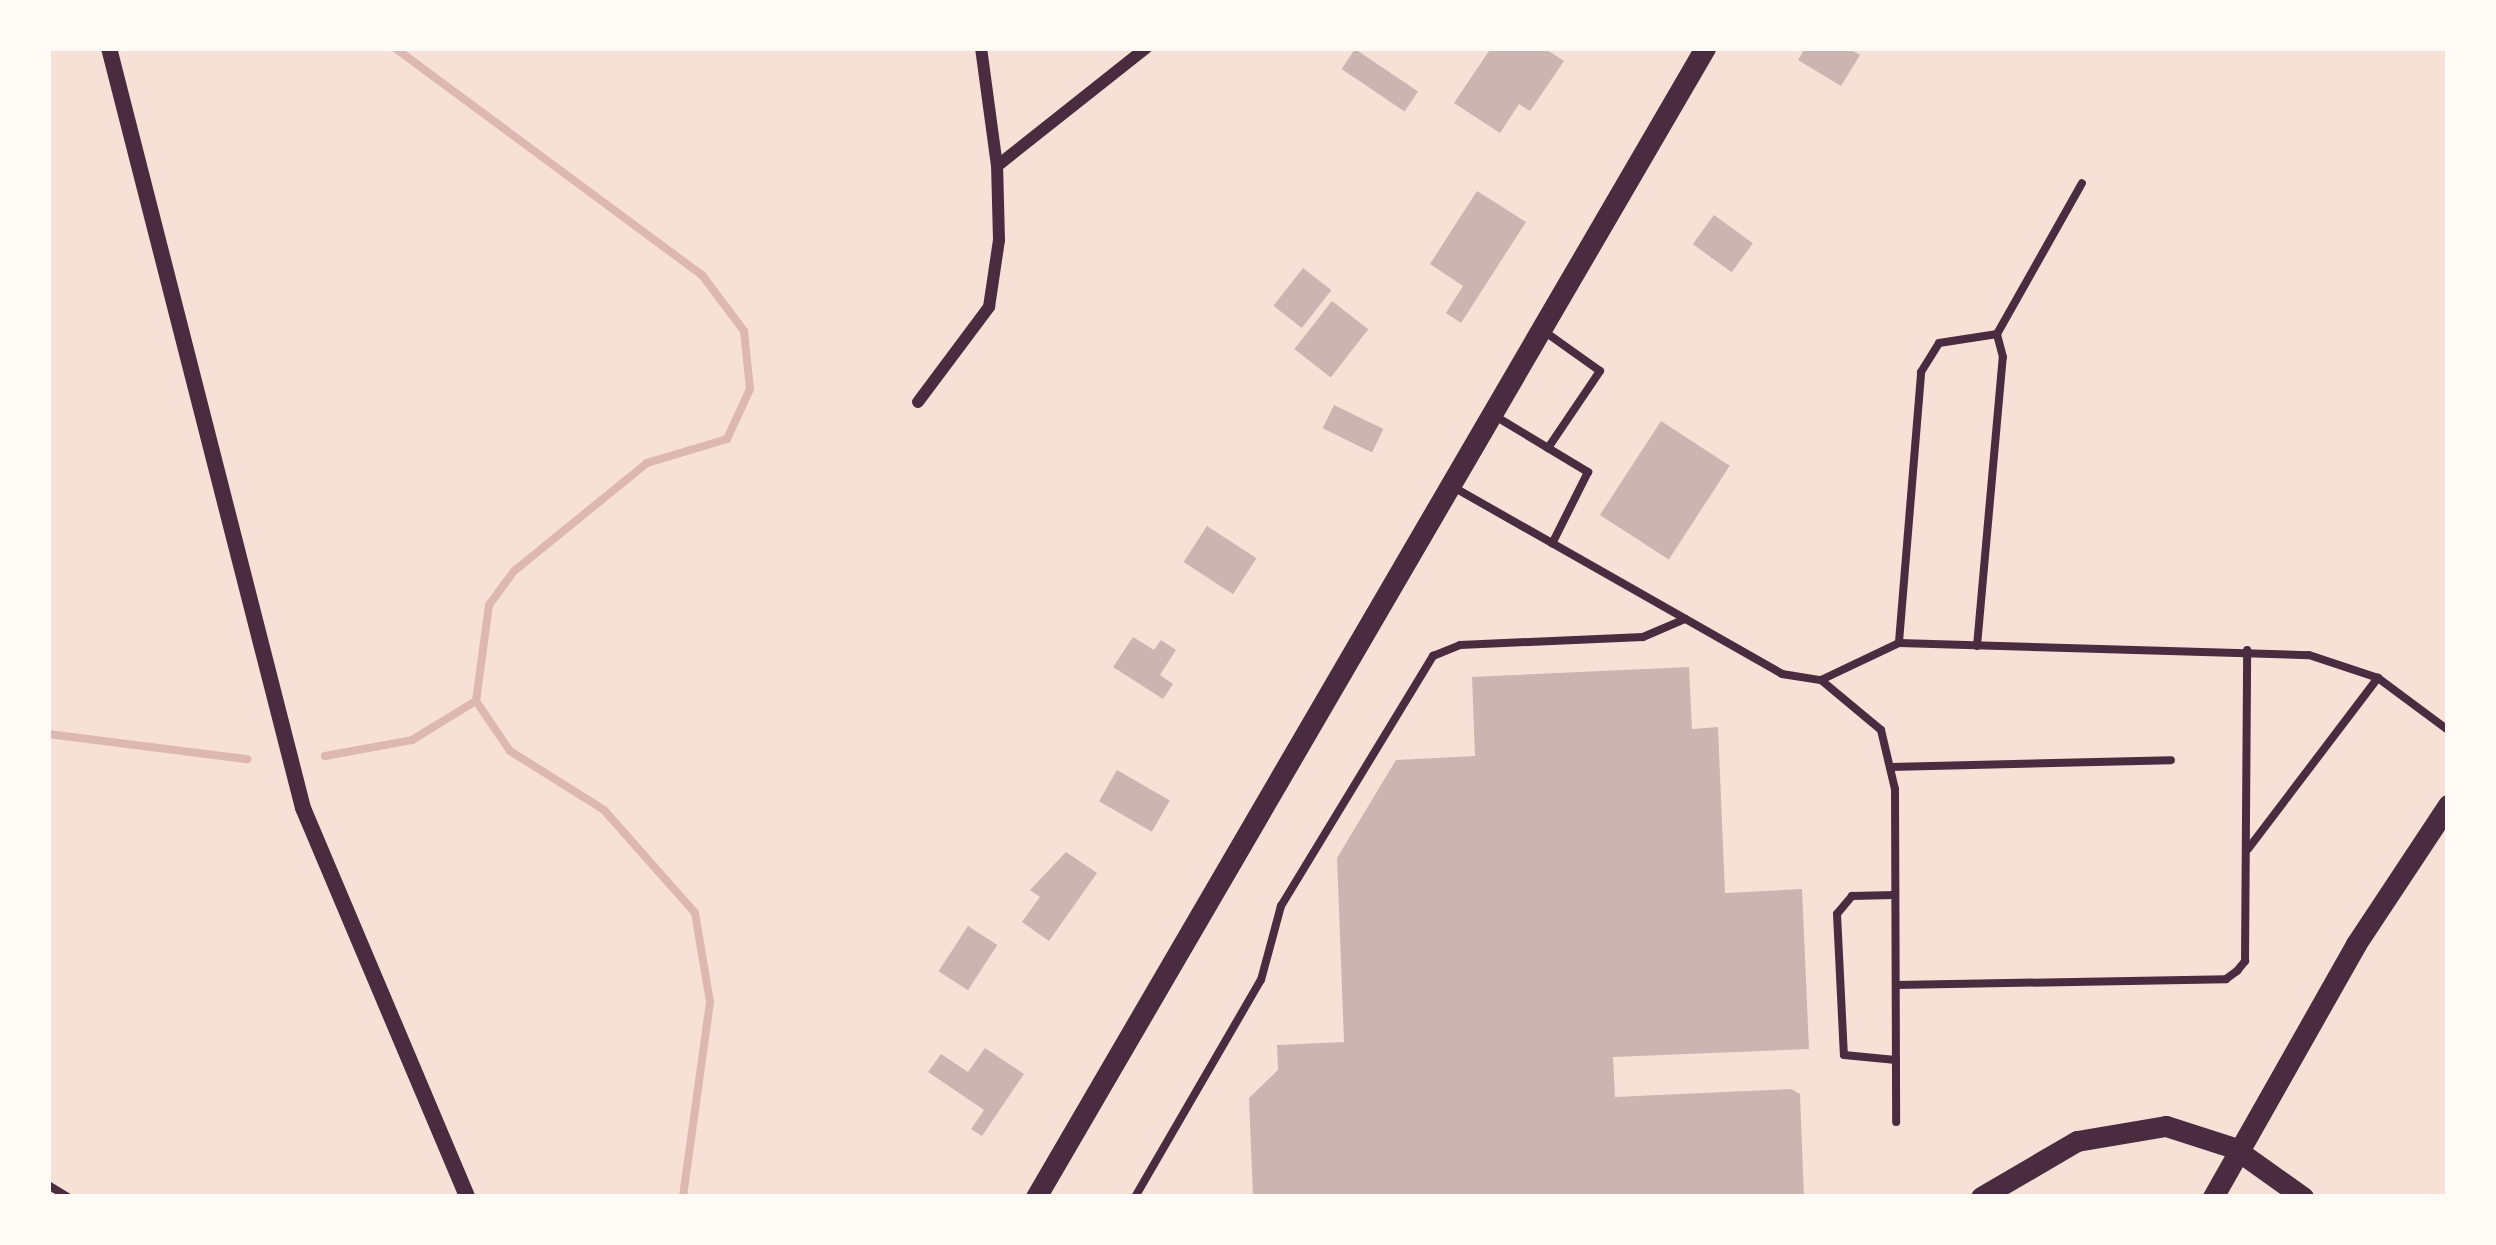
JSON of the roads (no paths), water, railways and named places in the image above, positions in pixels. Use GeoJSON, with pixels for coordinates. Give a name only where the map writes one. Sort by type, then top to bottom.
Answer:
{"type":"FeatureCollection","features":[{"type":"Feature","properties":{"kind":"main road"},"geometry":{"type":"LineString","coordinates":[[1036,1197],[1454,488],[1705,48]]}},
{"type":"Feature","properties":{"kind":"main road"},"geometry":{"type":"LineString","coordinates":[[2213,1197],[2234,1148],[2448,805]]}},
{"type":"Feature","properties":{"kind":"main road"},"geometry":{"type":"LineString","coordinates":[[1981,1197],[2077,1141],[2166,1126],[2234,1148],[2303,1197]]}},
{"type":"Feature","properties":{"kind":"street"},"geometry":{"type":"LineString","coordinates":[[109,48],[303,808],[467,1197]]}},
{"type":"Feature","properties":{"kind":"street"},"geometry":{"type":"LineString","coordinates":[[918,402],[989,307],[999,240],[997,166],[981,48]]}},
{"type":"Feature","properties":{"kind":"street"},"geometry":{"type":"LineString","coordinates":[[997,166],[1146,48]]}},
{"type":"Feature","properties":{"kind":"lane"},"geometry":{"type":"LineString","coordinates":[[1977,646],[2003,357],[1997,334],[2082,183]]}},
{"type":"Feature","properties":{"kind":"lane"},"geometry":{"type":"LineString","coordinates":[[1543,331],[1600,371],[1548,448]]}},
{"type":"Feature","properties":{"kind":"lane"},"geometry":{"type":"LineString","coordinates":[[1899,643],[1922,372],[1939,343],[1997,334]]}},
{"type":"Feature","properties":{"kind":"lane"},"geometry":{"type":"LineString","coordinates":[[1495,416],[1588,472],[1552,544]]}},
{"type":"Feature","properties":{"kind":"lane"},"geometry":{"type":"LineString","coordinates":[[1454,488],[1782,674],[1821,680],[1881,730],[1890,767],[1896,895],[1896,1122]]}},
{"type":"Feature","properties":{"kind":"lane"},"geometry":{"type":"LineString","coordinates":[[1136,1197],[1261,980],[1281,906],[1433,656],[1460,644],[1643,637],[1685,619]]}},
{"type":"Feature","properties":{"kind":"lane"},"geometry":{"type":"LineString","coordinates":[[1821,680],[1899,643],[2247,650],[2309,655],[2378,678],[2448,730]]}},
{"type":"Feature","properties":{"kind":"lane"},"geometry":{"type":"LineString","coordinates":[[1896,985],[2226,979],[2245,961],[2247,650]]}},
{"type":"Feature","properties":{"kind":"lane"},"geometry":{"type":"LineString","coordinates":[[2246,852],[2378,678]]}},
{"type":"Feature","properties":{"kind":"lane"},"geometry":{"type":"LineString","coordinates":[[1890,767],[2171,760]]}},
{"type":"Feature","properties":{"kind":"lane"},"geometry":{"type":"LineString","coordinates":[[1896,895],[1852,896],[1837,914],[1844,1055],[1896,1060]]}},
{"type":"Feature","properties":{"kind":"lane"},"geometry":{"type":"LineString","coordinates":[[48,1185],[68,1197]]}},
{"type":"Feature","properties":{"kind":"waterway"},"geometry":{"type":"LineString","coordinates":[[395,48],[702,275],[744,331],[750,389],[727,439],[647,463],[514,571],[489,605],[476,701],[510,751],[604,810],[695,913],[710,1002],[683,1197]]}},
{"type":"Feature","properties":{"kind":"waterway"},"geometry":{"type":"LineString","coordinates":[[325,756],[412,740],[476,701]]}},
{"type":"Feature","properties":{"kind":"waterway"},"geometry":{"type":"LineString","coordinates":[[48,734],[247,759]]}}]}
